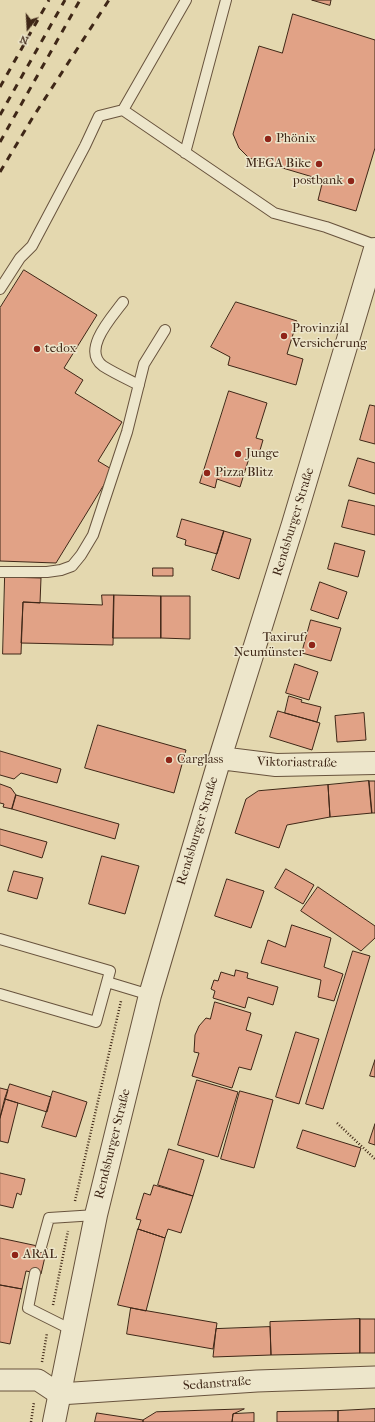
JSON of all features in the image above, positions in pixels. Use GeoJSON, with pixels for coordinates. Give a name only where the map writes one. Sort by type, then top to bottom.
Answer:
{"type":"FeatureCollection","features":[{"type":"Feature","properties":{"kind":"street","name":"Rendsburger Straße"},"geometry":{"type":"LineString","coordinates":[[54,1422],[96,1215],[150,995],[220,758],[293,524],[375,249]]}},
{"type":"Feature","properties":{"kind":"street","name":"Viktoriastraße"},"geometry":{"type":"LineString","coordinates":[[220,758],[276,766],[375,763]]}},
{"type":"Feature","properties":{"kind":"street","name":"Sedanstraße"},"geometry":{"type":"LineString","coordinates":[[59,1394],[257,1381],[375,1377]]}},
{"type":"Feature","properties":{"kind":"street"},"geometry":{"type":"LineString","coordinates":[[0,1380],[38,1380],[59,1394]]}},
{"type":"Feature","properties":{"kind":"lane"},"geometry":{"type":"LineString","coordinates":[[0,289],[20,258],[32,246],[85,146],[99,116],[123,110],[186,0]]}},
{"type":"Feature","properties":{"kind":"lane"},"geometry":{"type":"LineString","coordinates":[[185,153],[226,0]]}},
{"type":"Feature","properties":{"kind":"lane"},"geometry":{"type":"LineString","coordinates":[[123,110],[274,213],[326,227],[375,245]]}},
{"type":"Feature","properties":{"kind":"lane"},"geometry":{"type":"LineString","coordinates":[[122,302],[100,334],[95,352],[97,359],[102,365],[139,385]]}},
{"type":"Feature","properties":{"kind":"lane"},"geometry":{"type":"LineString","coordinates":[[0,572],[47,572],[61,570],[72,566],[81,556],[96,528],[127,432],[144,364],[165,330]]}},
{"type":"Feature","properties":{"kind":"lane"},"geometry":{"type":"LineString","coordinates":[[0,939],[110,971],[96,1022],[0,994]]}},
{"type":"Feature","properties":{"kind":"lane"},"geometry":{"type":"LineString","coordinates":[[107,982],[150,995]]}},
{"type":"Feature","properties":{"kind":"lane"},"geometry":{"type":"LineString","coordinates":[[41,1247],[48,1218],[96,1215]]}},
{"type":"Feature","properties":{"kind":"lane"},"geometry":{"type":"LineString","coordinates":[[35,1272],[28,1308],[72,1330]]}},
{"type":"Feature","properties":{"kind":"path"},"geometry":{"type":"LineString","coordinates":[[337,1123],[375,1159]]}},
{"type":"Feature","properties":{"kind":"building"},"geometry":{"type":"Polygon","coordinates":[[[312,0],[331,0],[330,5],[312,0]]]}},
{"type":"Feature","properties":{"kind":"building"},"geometry":{"type":"Polygon","coordinates":[[[293,14],[375,40],[375,148],[356,211],[318,200],[323,180],[249,158],[239,148],[233,134],[259,46],[282,53],[293,14]]]}},
{"type":"Feature","properties":{"kind":"building"},"geometry":{"type":"Polygon","coordinates":[[[24,270],[97,315],[64,368],[83,380],[75,393],[122,422],[98,461],[113,470],[56,563],[0,561],[0,308],[24,270]]]}},
{"type":"Feature","properties":{"kind":"building"},"geometry":{"type":"Polygon","coordinates":[[[236,302],[297,321],[287,354],[303,359],[296,385],[228,365],[230,357],[211,347],[236,302]]]}},
{"type":"Feature","properties":{"kind":"building"},"geometry":{"type":"Polygon","coordinates":[[[229,391],[267,403],[256,438],[263,440],[258,457],[250,455],[240,487],[217,479],[215,488],[200,483],[229,391]]]}},
{"type":"Feature","properties":{"kind":"building"},"geometry":{"type":"Polygon","coordinates":[[[370,405],[375,406],[375,444],[360,440],[370,405]]]}},
{"type":"Feature","properties":{"kind":"building"},"geometry":{"type":"Polygon","coordinates":[[[358,458],[375,463],[375,494],[349,486],[358,458]]]}},
{"type":"Feature","properties":{"kind":"building"},"geometry":{"type":"Polygon","coordinates":[[[349,500],[375,506],[375,535],[342,527],[349,500]]]}},
{"type":"Feature","properties":{"kind":"building"},"geometry":{"type":"Polygon","coordinates":[[[182,519],[224,531],[217,554],[185,545],[186,540],[177,537],[182,519]]]}},
{"type":"Feature","properties":{"kind":"building"},"geometry":{"type":"Polygon","coordinates":[[[224,531],[251,539],[239,579],[212,570],[224,531]]]}},
{"type":"Feature","properties":{"kind":"building"},"geometry":{"type":"Polygon","coordinates":[[[335,543],[365,551],[358,577],[328,569],[335,543]]]}},
{"type":"Feature","properties":{"kind":"building"},"geometry":{"type":"Polygon","coordinates":[[[153,568],[173,568],[173,576],[153,576],[153,568]]]}},
{"type":"Feature","properties":{"kind":"building"},"geometry":{"type":"Polygon","coordinates":[[[5,577],[41,578],[40,603],[23,602],[21,654],[3,654],[5,577]]]}},
{"type":"Feature","properties":{"kind":"building"},"geometry":{"type":"Polygon","coordinates":[[[320,582],[347,592],[338,619],[311,610],[320,582]]]}},
{"type":"Feature","properties":{"kind":"building"},"geometry":{"type":"Polygon","coordinates":[[[102,595],[114,595],[113,645],[21,643],[23,602],[102,605],[102,595]]]}},
{"type":"Feature","properties":{"kind":"building"},"geometry":{"type":"Polygon","coordinates":[[[114,595],[161,596],[161,638],[113,638],[114,595]]]}},
{"type":"Feature","properties":{"kind":"building"},"geometry":{"type":"Polygon","coordinates":[[[161,596],[190,596],[190,639],[161,638],[161,596]]]}},
{"type":"Feature","properties":{"kind":"building"},"geometry":{"type":"Polygon","coordinates":[[[311,620],[341,628],[331,661],[302,653],[311,620]]]}},
{"type":"Feature","properties":{"kind":"building"},"geometry":{"type":"Polygon","coordinates":[[[295,664],[318,672],[309,700],[286,693],[295,664]]]}},
{"type":"Feature","properties":{"kind":"building"},"geometry":{"type":"Polygon","coordinates":[[[289,696],[302,700],[301,702],[321,707],[317,722],[285,713],[289,696]]]}},
{"type":"Feature","properties":{"kind":"building"},"geometry":{"type":"Polygon","coordinates":[[[278,711],[320,723],[312,750],[270,737],[278,711]]]}},
{"type":"Feature","properties":{"kind":"building"},"geometry":{"type":"Polygon","coordinates":[[[364,713],[366,740],[337,742],[335,716],[364,713]]]}},
{"type":"Feature","properties":{"kind":"building"},"geometry":{"type":"Polygon","coordinates":[[[98,725],[186,750],[174,793],[85,768],[98,725]]]}},
{"type":"Feature","properties":{"kind":"building"},"geometry":{"type":"Polygon","coordinates":[[[0,751],[61,769],[57,783],[21,773],[14,779],[0,775],[0,751]]]}},
{"type":"Feature","properties":{"kind":"building"},"geometry":{"type":"Polygon","coordinates":[[[369,781],[372,813],[330,817],[328,785],[369,781]]]}},
{"type":"Feature","properties":{"kind":"building"},"geometry":{"type":"Polygon","coordinates":[[[369,781],[375,781],[375,813],[372,813],[369,781]]]}},
{"type":"Feature","properties":{"kind":"building"},"geometry":{"type":"Polygon","coordinates":[[[0,784],[11,788],[16,795],[12,809],[3,807],[4,804],[0,803],[0,784]]]}},
{"type":"Feature","properties":{"kind":"building"},"geometry":{"type":"Polygon","coordinates":[[[328,785],[330,817],[287,825],[279,848],[235,833],[246,799],[258,791],[328,785]]]}},
{"type":"Feature","properties":{"kind":"building"},"geometry":{"type":"Polygon","coordinates":[[[16,795],[119,824],[115,839],[12,809],[16,795]]]}},
{"type":"Feature","properties":{"kind":"building"},"geometry":{"type":"Polygon","coordinates":[[[0,829],[47,842],[42,858],[0,845],[0,829]]]}},
{"type":"Feature","properties":{"kind":"building"},"geometry":{"type":"Polygon","coordinates":[[[102,856],[139,866],[125,914],[89,904],[102,856]]]}},
{"type":"Feature","properties":{"kind":"building"},"geometry":{"type":"Polygon","coordinates":[[[286,869],[314,885],[303,904],[275,888],[286,869]]]}},
{"type":"Feature","properties":{"kind":"building"},"geometry":{"type":"Polygon","coordinates":[[[14,871],[43,878],[37,899],[8,891],[14,871]]]}},
{"type":"Feature","properties":{"kind":"building"},"geometry":{"type":"Polygon","coordinates":[[[227,879],[264,891],[251,928],[215,916],[227,879]]]}},
{"type":"Feature","properties":{"kind":"building"},"geometry":{"type":"Polygon","coordinates":[[[318,887],[375,926],[375,938],[361,951],[301,911],[318,887]]]}},
{"type":"Feature","properties":{"kind":"building"},"geometry":{"type":"Polygon","coordinates":[[[292,925],[331,938],[324,967],[343,974],[334,1001],[318,997],[321,980],[261,963],[268,940],[285,947],[292,925]]]}},
{"type":"Feature","properties":{"kind":"building"},"geometry":{"type":"Polygon","coordinates":[[[353,951],[370,956],[323,1109],[306,1104],[353,951]]]}},
{"type":"Feature","properties":{"kind":"building"},"geometry":{"type":"Polygon","coordinates":[[[236,970],[248,973],[247,978],[278,987],[273,1005],[248,997],[245,1008],[213,998],[215,991],[211,989],[214,980],[218,981],[221,972],[234,976],[236,970]]]}},
{"type":"Feature","properties":{"kind":"building"},"geometry":{"type":"Polygon","coordinates":[[[215,1002],[251,1013],[246,1030],[262,1035],[251,1070],[239,1067],[232,1088],[192,1076],[199,1053],[194,1052],[195,1035],[199,1026],[206,1018],[210,1019],[215,1002]]]}},
{"type":"Feature","properties":{"kind":"building"},"geometry":{"type":"Polygon","coordinates":[[[296,1032],[319,1039],[299,1104],[276,1097],[296,1032]]]}},
{"type":"Feature","properties":{"kind":"building"},"geometry":{"type":"Polygon","coordinates":[[[375,1060],[375,1077],[370,1076],[375,1060]]]}},
{"type":"Feature","properties":{"kind":"building"},"geometry":{"type":"Polygon","coordinates":[[[197,1080],[238,1092],[218,1157],[178,1145],[197,1080]]]}},
{"type":"Feature","properties":{"kind":"building"},"geometry":{"type":"Polygon","coordinates":[[[10,1084],[51,1097],[47,1112],[5,1099],[10,1084]]]}},
{"type":"Feature","properties":{"kind":"building"},"geometry":{"type":"Polygon","coordinates":[[[0,1088],[8,1090],[0,1118],[0,1088]]]}},
{"type":"Feature","properties":{"kind":"building"},"geometry":{"type":"Polygon","coordinates":[[[53,1091],[87,1102],[76,1137],[42,1127],[53,1091]]]}},
{"type":"Feature","properties":{"kind":"building"},"geometry":{"type":"Polygon","coordinates":[[[240,1091],[273,1100],[254,1168],[221,1159],[240,1091]]]}},
{"type":"Feature","properties":{"kind":"building"},"geometry":{"type":"Polygon","coordinates":[[[5,1099],[18,1103],[8,1143],[0,1141],[0,1118],[5,1099]]]}},
{"type":"Feature","properties":{"kind":"building"},"geometry":{"type":"Polygon","coordinates":[[[375,1124],[375,1145],[369,1143],[375,1124]]]}},
{"type":"Feature","properties":{"kind":"building"},"geometry":{"type":"Polygon","coordinates":[[[303,1130],[361,1148],[355,1167],[297,1148],[303,1130]]]}},
{"type":"Feature","properties":{"kind":"building"},"geometry":{"type":"Polygon","coordinates":[[[169,1149],[204,1160],[193,1196],[158,1185],[169,1149]]]}},
{"type":"Feature","properties":{"kind":"building"},"geometry":{"type":"Polygon","coordinates":[[[0,1173],[25,1179],[21,1195],[17,1193],[13,1208],[0,1205],[0,1173]]]}},
{"type":"Feature","properties":{"kind":"building"},"geometry":{"type":"Polygon","coordinates":[[[154,1185],[193,1196],[181,1233],[168,1229],[165,1238],[138,1229],[141,1220],[136,1219],[144,1193],[150,1195],[154,1185]]]}},
{"type":"Feature","properties":{"kind":"building"},"geometry":{"type":"Polygon","coordinates":[[[138,1229],[165,1238],[146,1311],[118,1305],[138,1229]]]}},
{"type":"Feature","properties":{"kind":"building"},"geometry":{"type":"Polygon","coordinates":[[[0,1238],[47,1248],[41,1274],[26,1271],[22,1289],[0,1285],[0,1238]]]}},
{"type":"Feature","properties":{"kind":"building"},"geometry":{"type":"Polygon","coordinates":[[[0,1285],[22,1289],[10,1344],[0,1342],[0,1285]]]}},
{"type":"Feature","properties":{"kind":"building"},"geometry":{"type":"Polygon","coordinates":[[[131,1308],[217,1323],[213,1349],[127,1334],[131,1308]]]}},
{"type":"Feature","properties":{"kind":"building"},"geometry":{"type":"Polygon","coordinates":[[[360,1319],[360,1353],[271,1355],[270,1322],[360,1319]]]}},
{"type":"Feature","properties":{"kind":"building"},"geometry":{"type":"Polygon","coordinates":[[[360,1319],[375,1319],[375,1353],[360,1353],[360,1319]]]}},
{"type":"Feature","properties":{"kind":"building"},"geometry":{"type":"Polygon","coordinates":[[[270,1327],[271,1355],[213,1357],[216,1329],[270,1327]]]}},
{"type":"Feature","properties":{"kind":"building"},"geometry":{"type":"Polygon","coordinates":[[[244,1409],[233,1414],[232,1422],[143,1422],[143,1420],[156,1412],[244,1409]]]}},
{"type":"Feature","properties":{"kind":"building"},"geometry":{"type":"Polygon","coordinates":[[[375,1409],[375,1422],[338,1422],[338,1411],[375,1409]]]}},
{"type":"Feature","properties":{"kind":"building"},"geometry":{"type":"Polygon","coordinates":[[[338,1411],[338,1422],[277,1422],[277,1412],[338,1411]]]}},
{"type":"Feature","properties":{"kind":"building"},"geometry":{"type":"Polygon","coordinates":[[[97,1413],[143,1420],[143,1422],[95,1422],[97,1413]]]}},
{"type":"Feature","properties":{"kind":"building"},"geometry":{"type":"Polygon","coordinates":[[[254,1413],[254,1422],[232,1422],[233,1414],[254,1413]]]}},
{"type":"Feature","properties":{"kind":"railway"},"geometry":{"type":"LineString","coordinates":[[0,87],[49,0]]}},
{"type":"Feature","properties":{"kind":"railway"},"geometry":{"type":"LineString","coordinates":[[0,115],[65,0]]}},
{"type":"Feature","properties":{"kind":"railway"},"geometry":{"type":"LineString","coordinates":[[0,142],[80,0]]}},
{"type":"Feature","properties":{"kind":"railway"},"geometry":{"type":"LineString","coordinates":[[0,172],[33,117],[109,0]]}},
{"type":"Feature","properties":{"kind":"place","name":"Phönix"},"geometry":{"type":"Point","coordinates":[268,139]}},
{"type":"Feature","properties":{"kind":"place","name":"MEGA Bike"},"geometry":{"type":"Point","coordinates":[319,164]}},
{"type":"Feature","properties":{"kind":"place","name":"postbank"},"geometry":{"type":"Point","coordinates":[351,181]}},
{"type":"Feature","properties":{"kind":"place","name":"Provinzial Versicherung"},"geometry":{"type":"Point","coordinates":[284,336]}},
{"type":"Feature","properties":{"kind":"place","name":"tedox"},"geometry":{"type":"Point","coordinates":[37,349]}},
{"type":"Feature","properties":{"kind":"place","name":"Junge"},"geometry":{"type":"Point","coordinates":[238,454]}},
{"type":"Feature","properties":{"kind":"place","name":"Pizza Blitz"},"geometry":{"type":"Point","coordinates":[207,473]}},
{"type":"Feature","properties":{"kind":"place","name":"Taxiruf Neumünster"},"geometry":{"type":"Point","coordinates":[312,645]}},
{"type":"Feature","properties":{"kind":"place","name":"Carglass"},"geometry":{"type":"Point","coordinates":[169,760]}},
{"type":"Feature","properties":{"kind":"place","name":"ARAL"},"geometry":{"type":"Point","coordinates":[15,1255]}}]}
